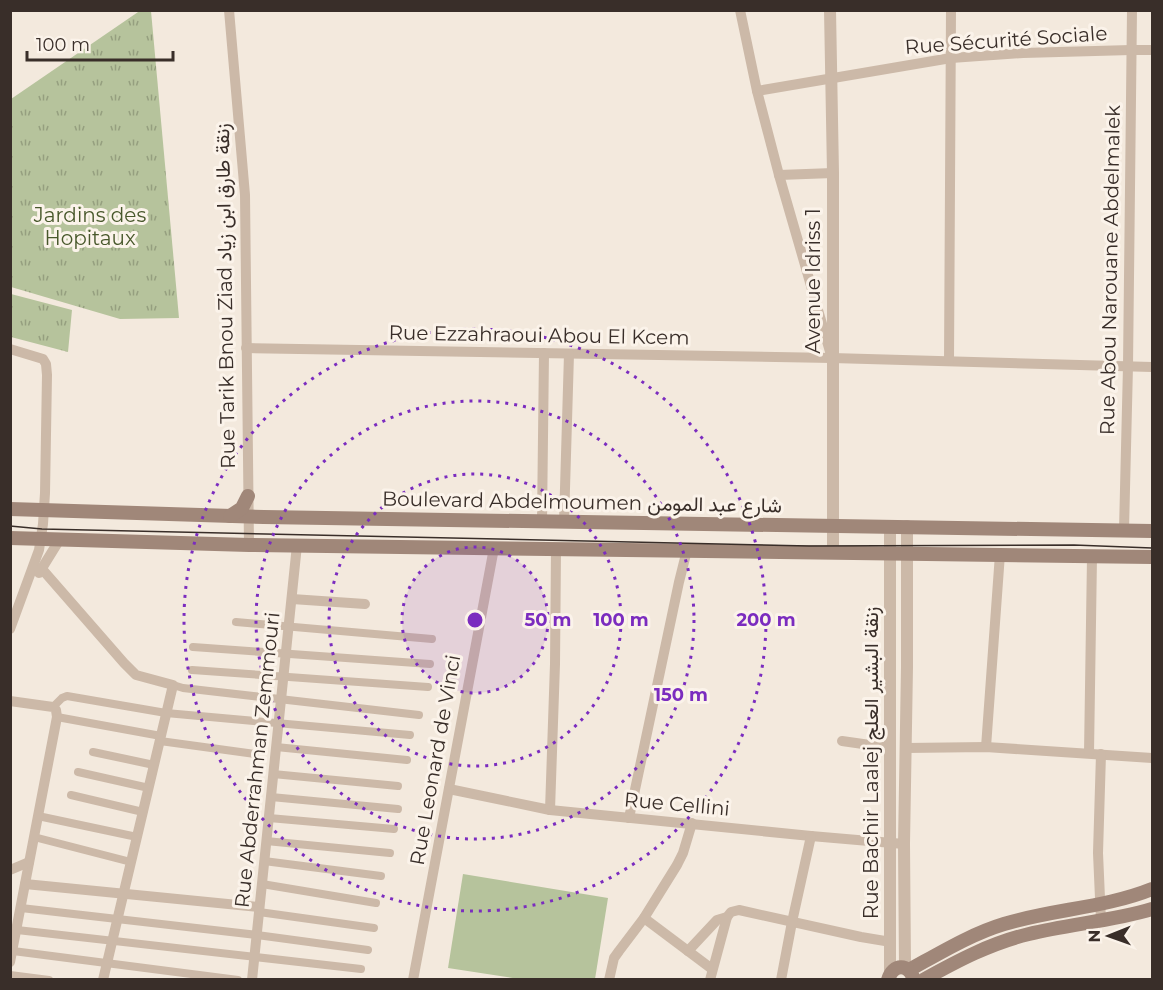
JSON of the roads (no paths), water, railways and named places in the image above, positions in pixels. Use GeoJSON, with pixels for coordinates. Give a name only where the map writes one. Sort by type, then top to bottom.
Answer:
{"type":"FeatureCollection","features":[{"type":"Feature","properties":{"kind":"main road"},"geometry":{"type":"LineString","coordinates":[[230,516],[242,507],[248,496]]}},
{"type":"Feature","properties":{"kind":"main road","name":"Boulevard Abdelmoumen شارع عبد المومن"},"geometry":{"type":"LineString","coordinates":[[10,509],[248,517],[1152,531]]}},
{"type":"Feature","properties":{"kind":"main road"},"geometry":{"type":"LineString","coordinates":[[10,538],[249,545],[1152,557]]}},
{"type":"Feature","properties":{"kind":"main road"},"geometry":{"type":"LineString","coordinates":[[889,976],[897,968],[909,972],[967,939],[1006,923],[1100,905],[1136,896],[1152,889]]}},
{"type":"Feature","properties":{"kind":"main road"},"geometry":{"type":"LineString","coordinates":[[923,980],[969,955],[998,943],[1028,934],[1152,909]]}},
{"type":"Feature","properties":{"kind":"street","name":"Rue Tarik Bnou Ziad زنقة طارق ابن زياد"},"geometry":{"type":"LineString","coordinates":[[229,10],[244,195],[249,545]]}},
{"type":"Feature","properties":{"kind":"street"},"geometry":{"type":"LineString","coordinates":[[740,10],[757,91],[779,175],[832,358]]}},
{"type":"Feature","properties":{"kind":"street","name":"Avenue Idriss 1"},"geometry":{"type":"LineString","coordinates":[[830,10],[833,552]]}},
{"type":"Feature","properties":{"kind":"street"},"geometry":{"type":"LineString","coordinates":[[949,361],[951,10]]}},
{"type":"Feature","properties":{"kind":"street","name":"Rue Abou Narouane Abdelmalek"},"geometry":{"type":"LineString","coordinates":[[1124,530],[1132,10]]}},
{"type":"Feature","properties":{"kind":"street","name":"Rue Sécurité Sociale"},"geometry":{"type":"LineString","coordinates":[[757,91],[951,58],[1023,53],[1152,50]]}},
{"type":"Feature","properties":{"kind":"street"},"geometry":{"type":"LineString","coordinates":[[779,175],[832,173]]}},
{"type":"Feature","properties":{"kind":"street","name":"Rue Ezzahraoui Abou El Kcem"},"geometry":{"type":"LineString","coordinates":[[246,348],[832,358],[1152,367]]}},
{"type":"Feature","properties":{"kind":"street"},"geometry":{"type":"LineString","coordinates":[[10,349],[41,358],[45,361],[47,375],[44,510],[39,550],[10,629]]}},
{"type":"Feature","properties":{"kind":"street"},"geometry":{"type":"LineString","coordinates":[[542,522],[544,353]]}},
{"type":"Feature","properties":{"kind":"street"},"geometry":{"type":"LineString","coordinates":[[564,522],[569,354]]}},
{"type":"Feature","properties":{"kind":"street","name":"Rue Bachir Laalej زنقة البشير العلج"},"geometry":{"type":"LineString","coordinates":[[889,976],[891,942],[890,526]]}},
{"type":"Feature","properties":{"kind":"street","name":"Rue Bachir Laalej زنقة البشير العلج"},"geometry":{"type":"LineString","coordinates":[[907,526],[904,844],[909,972]]}},
{"type":"Feature","properties":{"kind":"street"},"geometry":{"type":"LineString","coordinates":[[25,589],[42,569],[60,539]]}},
{"type":"Feature","properties":{"kind":"street","name":"Rue Abderrahman Zemmouri"},"geometry":{"type":"LineString","coordinates":[[252,980],[297,545]]}},
{"type":"Feature","properties":{"kind":"street","name":"Rue Leonard de Vinci"},"geometry":{"type":"LineString","coordinates":[[413,980],[494,548]]}},
{"type":"Feature","properties":{"kind":"street"},"geometry":{"type":"LineString","coordinates":[[550,810],[556,549]]}},
{"type":"Feature","properties":{"kind":"street"},"geometry":{"type":"LineString","coordinates":[[630,818],[687,550]]}},
{"type":"Feature","properties":{"kind":"street"},"geometry":{"type":"LineString","coordinates":[[986,747],[1000,554]]}},
{"type":"Feature","properties":{"kind":"street"},"geometry":{"type":"LineString","coordinates":[[1089,753],[1092,556]]}},
{"type":"Feature","properties":{"kind":"street"},"geometry":{"type":"LineString","coordinates":[[42,569],[136,675],[183,688],[419,715]]}},
{"type":"Feature","properties":{"kind":"street"},"geometry":{"type":"LineString","coordinates":[[292,599],[365,604]]}},
{"type":"Feature","properties":{"kind":"street"},"geometry":{"type":"LineString","coordinates":[[236,622],[432,639]]}},
{"type":"Feature","properties":{"kind":"street"},"geometry":{"type":"LineString","coordinates":[[194,647],[430,664]]}},
{"type":"Feature","properties":{"kind":"street"},"geometry":{"type":"LineString","coordinates":[[192,670],[428,687]]}},
{"type":"Feature","properties":{"kind":"street"},"geometry":{"type":"LineString","coordinates":[[103,980],[173,685]]}},
{"type":"Feature","properties":{"kind":"street"},"geometry":{"type":"LineString","coordinates":[[10,962],[39,816],[55,712],[62,698],[67,696],[166,713],[410,735]]}},
{"type":"Feature","properties":{"kind":"street"},"geometry":{"type":"LineString","coordinates":[[10,701],[160,738],[255,754]]}},
{"type":"Feature","properties":{"kind":"street"},"geometry":{"type":"LineString","coordinates":[[842,741],[891,748]]}},
{"type":"Feature","properties":{"kind":"street"},"geometry":{"type":"LineString","coordinates":[[276,747],[407,760]]}},
{"type":"Feature","properties":{"kind":"street"},"geometry":{"type":"LineString","coordinates":[[906,748],[986,747],[1152,758]]}},
{"type":"Feature","properties":{"kind":"street"},"geometry":{"type":"LineString","coordinates":[[93,752],[154,765]]}},
{"type":"Feature","properties":{"kind":"street"},"geometry":{"type":"LineString","coordinates":[[1101,754],[1098,853],[1101,921]]}},
{"type":"Feature","properties":{"kind":"street"},"geometry":{"type":"LineString","coordinates":[[78,772],[148,788]]}},
{"type":"Feature","properties":{"kind":"street"},"geometry":{"type":"LineString","coordinates":[[273,774],[399,786]]}},
{"type":"Feature","properties":{"kind":"street","name":"Rue Cellini"},"geometry":{"type":"LineString","coordinates":[[449,789],[550,810],[904,844]]}},
{"type":"Feature","properties":{"kind":"street"},"geometry":{"type":"LineString","coordinates":[[71,795],[143,812]]}},
{"type":"Feature","properties":{"kind":"street"},"geometry":{"type":"LineString","coordinates":[[271,797],[398,809]]}},
{"type":"Feature","properties":{"kind":"street"},"geometry":{"type":"LineString","coordinates":[[39,816],[137,837]]}},
{"type":"Feature","properties":{"kind":"street"},"geometry":{"type":"LineString","coordinates":[[269,818],[394,830]]}},
{"type":"Feature","properties":{"kind":"street"},"geometry":{"type":"LineString","coordinates":[[609,980],[614,958],[669,879],[683,853],[692,824]]}},
{"type":"Feature","properties":{"kind":"street"},"geometry":{"type":"LineString","coordinates":[[781,980],[811,836]]}},
{"type":"Feature","properties":{"kind":"street"},"geometry":{"type":"LineString","coordinates":[[34,837],[131,862]]}},
{"type":"Feature","properties":{"kind":"street"},"geometry":{"type":"LineString","coordinates":[[266,841],[390,853]]}},
{"type":"Feature","properties":{"kind":"street"},"geometry":{"type":"LineString","coordinates":[[264,861],[381,876]]}},
{"type":"Feature","properties":{"kind":"street"},"geometry":{"type":"LineString","coordinates":[[10,870],[29,862]]}},
{"type":"Feature","properties":{"kind":"street"},"geometry":{"type":"LineString","coordinates":[[26,884],[259,909],[374,927]]}},
{"type":"Feature","properties":{"kind":"street"},"geometry":{"type":"LineString","coordinates":[[262,884],[376,903]]}},
{"type":"Feature","properties":{"kind":"street"},"geometry":{"type":"LineString","coordinates":[[21,908],[257,934],[368,950]]}},
{"type":"Feature","properties":{"kind":"street"},"geometry":{"type":"LineString","coordinates":[[644,918],[688,951],[711,974],[727,917],[731,912],[739,910],[891,942]]}},
{"type":"Feature","properties":{"kind":"street"},"geometry":{"type":"LineString","coordinates":[[688,951],[717,920],[727,917]]}},
{"type":"Feature","properties":{"kind":"street"},"geometry":{"type":"LineString","coordinates":[[17,930],[361,969]]}},
{"type":"Feature","properties":{"kind":"street"},"geometry":{"type":"LineString","coordinates":[[13,951],[238,980]]}},
{"type":"Feature","properties":{"kind":"street"},"geometry":{"type":"LineString","coordinates":[[10,975],[48,980]]}},
{"type":"Feature","properties":{"kind":"tram line"},"geometry":{"type":"LineString","coordinates":[[10,526],[42,529],[809,546],[1074,545],[1152,548]]}},
{"type":"Feature","properties":{"kind":"park label","name":"Jardins des Hopitaux"},"geometry":{"type":"Point","coordinates":[90,226]}}]}
